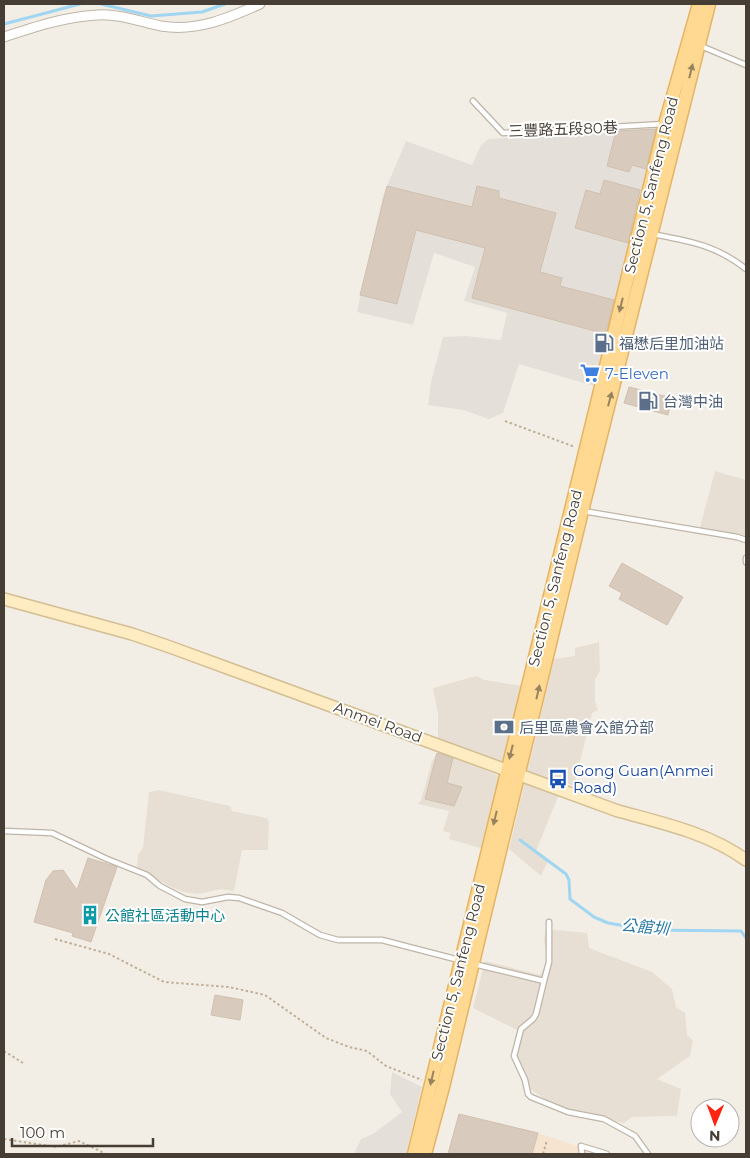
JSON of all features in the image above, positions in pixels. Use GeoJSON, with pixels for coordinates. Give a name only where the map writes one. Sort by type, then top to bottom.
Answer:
{"type":"FeatureCollection","features":[{"type":"Feature","properties":{"kind":"main road","name":"Section 5, Sanfeng Road"},"geometry":{"type":"LineString","coordinates":[[425,1154],[467,962],[693,42],[699,4]]}},
{"type":"Feature","properties":{"kind":"main road","name":"Section 5, Sanfeng Road"},"geometry":{"type":"LineString","coordinates":[[577,509],[586,452],[645,232],[665,124],[693,42],[709,4]]}},
{"type":"Feature","properties":{"kind":"main road","name":"Section 5, Sanfeng Road"},"geometry":{"type":"LineString","coordinates":[[414,1154],[431,1084],[467,962]]}},
{"type":"Feature","properties":{"kind":"street"},"geometry":{"type":"LineString","coordinates":[[4,37],[46,23],[98,14],[164,26],[192,27],[223,20],[260,4]]}},
{"type":"Feature","properties":{"kind":"street","name":"Anmei Road"},"geometry":{"type":"LineString","coordinates":[[4,599],[170,647],[618,811],[689,831],[726,847],[746,860]]}},
{"type":"Feature","properties":{"kind":"lane"},"geometry":{"type":"LineString","coordinates":[[693,42],[746,65]]}},
{"type":"Feature","properties":{"kind":"lane","name":"三豐路五段80巷"},"geometry":{"type":"LineString","coordinates":[[473,101],[502,133],[665,124]]}},
{"type":"Feature","properties":{"kind":"lane"},"geometry":{"type":"LineString","coordinates":[[645,232],[700,243],[735,259],[746,269]]}},
{"type":"Feature","properties":{"kind":"lane"},"geometry":{"type":"LineString","coordinates":[[577,509],[738,537],[746,540]]}},
{"type":"Feature","properties":{"kind":"lane"},"geometry":{"type":"LineString","coordinates":[[4,830],[52,834],[147,875],[160,886],[185,899],[202,902],[228,897],[238,898],[282,913],[320,935],[338,940],[382,940],[544,981]]}},
{"type":"Feature","properties":{"kind":"lane"},"geometry":{"type":"LineString","coordinates":[[548,922],[549,962],[536,1014],[521,1029],[514,1056],[525,1080],[528,1094],[568,1112],[604,1119],[635,1136],[647,1154]]}},
{"type":"Feature","properties":{"kind":"lane"},"geometry":{"type":"LineString","coordinates":[[582,1154],[582,1146],[607,1154]]}},
{"type":"Feature","properties":{"kind":"path"},"geometry":{"type":"LineString","coordinates":[[505,421],[586,452]]}},
{"type":"Feature","properties":{"kind":"path"},"geometry":{"type":"LineString","coordinates":[[55,939],[109,954],[164,982],[229,987],[265,995],[326,1038],[349,1047],[367,1051],[386,1066],[431,1084]]}},
{"type":"Feature","properties":{"kind":"path"},"geometry":{"type":"LineString","coordinates":[[4,1052],[23,1063]]}},
{"type":"Feature","properties":{"kind":"path"},"geometry":{"type":"LineString","coordinates":[[4,1138],[56,1147],[79,1141],[106,1154]]}},
{"type":"Feature","properties":{"kind":"path"},"geometry":{"type":"LineString","coordinates":[[543,1154],[547,1140]]}},
{"type":"Feature","properties":{"kind":"shaded area"},"geometry":{"type":"Polygon","coordinates":[[[658,129],[594,386],[519,364],[503,413],[489,419],[463,410],[428,405],[431,382],[443,337],[466,336],[501,340],[507,313],[464,301],[475,267],[434,253],[413,325],[357,312],[383,195],[406,141],[472,165],[481,145],[489,139],[658,129]]]}},
{"type":"Feature","properties":{"kind":"shaded area"},"geometry":{"type":"Polygon","coordinates":[[[715,471],[746,480],[746,540],[700,527],[715,471]]]}},
{"type":"Feature","properties":{"kind":"shaded area"},"geometry":{"type":"Polygon","coordinates":[[[599,642],[600,671],[595,679],[595,701],[598,710],[592,713],[574,786],[564,782],[536,851],[548,861],[541,876],[509,849],[554,659],[575,656],[575,648],[599,642]]]}},
{"type":"Feature","properties":{"kind":"shaded area"},"geometry":{"type":"Polygon","coordinates":[[[476,676],[485,680],[523,686],[505,765],[438,738],[438,714],[433,688],[476,676]]]}},
{"type":"Feature","properties":{"kind":"shaded area"},"geometry":{"type":"Polygon","coordinates":[[[439,751],[501,777],[484,849],[449,839],[451,833],[443,831],[449,811],[418,804],[421,800],[432,761],[439,751]]]}},
{"type":"Feature","properties":{"kind":"shaded area"},"geometry":{"type":"Polygon","coordinates":[[[159,790],[230,806],[232,811],[266,818],[269,821],[268,850],[242,850],[234,891],[221,889],[198,894],[183,892],[137,867],[138,855],[143,848],[149,792],[159,790]]]}},
{"type":"Feature","properties":{"kind":"shaded area"},"geometry":{"type":"Polygon","coordinates":[[[546,929],[587,933],[589,948],[652,972],[672,989],[676,1007],[685,1013],[687,1035],[693,1040],[690,1056],[657,1079],[681,1089],[677,1116],[632,1117],[624,1123],[561,1109],[523,1085],[514,1053],[521,1032],[473,1008],[485,961],[540,975],[547,963],[544,939],[546,929]]]}},
{"type":"Feature","properties":{"kind":"shaded area"},"geometry":{"type":"Polygon","coordinates":[[[392,1072],[422,1087],[406,1154],[354,1154],[361,1139],[373,1134],[402,1112],[390,1094],[392,1072]]]}},
{"type":"Feature","properties":{"kind":"shaded area"},"geometry":{"type":"Polygon","coordinates":[[[538,1133],[601,1154],[532,1154],[538,1133]]]}},
{"type":"Feature","properties":{"kind":"building"},"geometry":{"type":"Polygon","coordinates":[[[656,129],[646,169],[632,165],[629,172],[607,166],[616,131],[656,129]]]}},
{"type":"Feature","properties":{"kind":"building"},"geometry":{"type":"Polygon","coordinates":[[[604,180],[640,190],[628,243],[575,228],[586,190],[600,194],[604,180]]]}},
{"type":"Feature","properties":{"kind":"building"},"geometry":{"type":"Polygon","coordinates":[[[387,186],[472,207],[477,186],[499,191],[499,198],[556,213],[540,272],[562,278],[560,286],[614,300],[606,334],[472,298],[485,248],[416,230],[397,304],[360,295],[387,186]]]}},
{"type":"Feature","properties":{"kind":"building","name":"台灣中油"},"geometry":{"type":"Polygon","coordinates":[[[629,387],[672,398],[668,415],[624,403],[629,387]]]}},
{"type":"Feature","properties":{"kind":"building"},"geometry":{"type":"Polygon","coordinates":[[[622,563],[683,597],[667,625],[619,599],[622,593],[609,586],[622,563]]]}},
{"type":"Feature","properties":{"kind":"building"},"geometry":{"type":"Polygon","coordinates":[[[437,753],[453,758],[447,783],[462,787],[454,806],[425,799],[437,753]]]}},
{"type":"Feature","properties":{"kind":"building"},"geometry":{"type":"Polygon","coordinates":[[[88,858],[117,867],[91,942],[72,936],[73,933],[34,922],[46,880],[53,871],[63,870],[77,890],[88,858]]]}},
{"type":"Feature","properties":{"kind":"building"},"geometry":{"type":"Polygon","coordinates":[[[215,995],[243,1000],[240,1020],[211,1015],[215,995]]]}},
{"type":"Feature","properties":{"kind":"building"},"geometry":{"type":"Polygon","coordinates":[[[459,1114],[538,1133],[532,1154],[448,1154],[459,1114]]]}},
{"type":"Feature","properties":{"kind":"waterway"},"geometry":{"type":"LineString","coordinates":[[4,24],[80,4]]}},
{"type":"Feature","properties":{"kind":"waterway"},"geometry":{"type":"LineString","coordinates":[[101,4],[151,16],[202,12],[225,4]]}},
{"type":"Feature","properties":{"kind":"waterway","name":"公館圳"},"geometry":{"type":"LineString","coordinates":[[520,840],[566,874],[569,880],[570,899],[594,917],[608,923],[649,930],[741,931],[746,938]]}},
{"type":"Feature","properties":{"kind":"place","name":"福懋后里加油站"},"geometry":{"type":"Point","coordinates":[604,343]}},
{"type":"Feature","properties":{"kind":"place","name":"7-Eleven"},"geometry":{"type":"Point","coordinates":[590,373]}},
{"type":"Feature","properties":{"kind":"place","name":"台灣中油"},"geometry":{"type":"Point","coordinates":[648,401]}},
{"type":"Feature","properties":{"kind":"place","name":"后里區農會公館分部"},"geometry":{"type":"Point","coordinates":[504,727]}},
{"type":"Feature","properties":{"kind":"place","name":"Gong Guan(Anmei Road)"},"geometry":{"type":"Point","coordinates":[558,779]}},
{"type":"Feature","properties":{"kind":"place","name":"公館社區活動中心"},"geometry":{"type":"Point","coordinates":[90,915]}}]}
